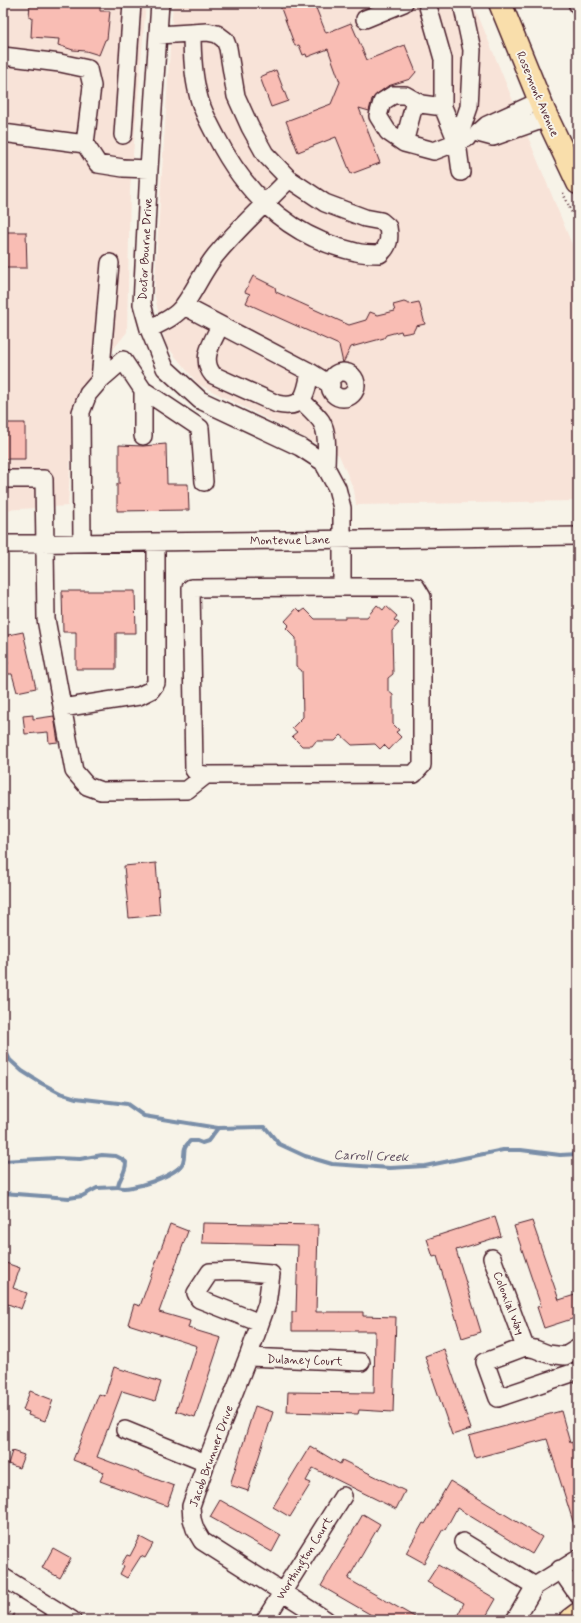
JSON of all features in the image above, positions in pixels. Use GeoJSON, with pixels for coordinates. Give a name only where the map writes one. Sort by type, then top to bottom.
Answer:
{"type":"FeatureCollection","features":[{"type":"Feature","properties":{"kind":"main road","name":"Rosemont Avenue"},"geometry":{"type":"LineString","coordinates":[[500,3],[544,110],[578,183]]}},
{"type":"Feature","properties":{"kind":"main road"},"geometry":{"type":"LineString","coordinates":[[570,1620],[578,1614]]}},
{"type":"Feature","properties":{"kind":"street"},"geometry":{"type":"LineString","coordinates":[[123,135],[132,3]]}},
{"type":"Feature","properties":{"kind":"street","name":"Doctor Bourne Drive"},"geometry":{"type":"LineString","coordinates":[[160,3],[142,304],[149,329],[165,368],[200,400],[300,447],[323,462],[337,488],[342,508],[342,587]]}},
{"type":"Feature","properties":{"kind":"street"},"geometry":{"type":"LineString","coordinates":[[365,19],[404,3]]}},
{"type":"Feature","properties":{"kind":"street"},"geometry":{"type":"LineString","coordinates":[[427,3],[443,59],[443,107],[457,142],[461,172]]}},
{"type":"Feature","properties":{"kind":"street"},"geometry":{"type":"LineString","coordinates":[[457,142],[469,107],[472,50],[462,3]]}},
{"type":"Feature","properties":{"kind":"street"},"geometry":{"type":"LineString","coordinates":[[158,35],[207,32],[217,34],[225,40],[228,48],[236,96],[250,128],[265,154],[289,179],[325,204],[365,218],[381,221],[388,227],[390,238],[386,249],[380,254],[357,253],[318,240],[287,223],[265,204],[226,156],[211,128],[198,95],[192,62],[192,33]]}},
{"type":"Feature","properties":{"kind":"street"},"geometry":{"type":"LineString","coordinates":[[3,56],[60,63],[88,69],[92,86],[85,144],[98,164],[123,168],[149,169]]}},
{"type":"Feature","properties":{"kind":"street"},"geometry":{"type":"LineString","coordinates":[[443,107],[421,104],[405,95],[393,95],[382,102],[378,116],[388,132],[404,143],[434,151],[478,133],[493,138],[544,110]]}},
{"type":"Feature","properties":{"kind":"street"},"geometry":{"type":"LineString","coordinates":[[404,143],[415,100]]}},
{"type":"Feature","properties":{"kind":"street"},"geometry":{"type":"LineString","coordinates":[[3,133],[85,144]]}},
{"type":"Feature","properties":{"kind":"street"},"geometry":{"type":"LineString","coordinates":[[149,329],[169,319],[184,306],[215,256],[289,179]]}},
{"type":"Feature","properties":{"kind":"street"},"geometry":{"type":"LineString","coordinates":[[100,380],[110,263]]}},
{"type":"Feature","properties":{"kind":"street"},"geometry":{"type":"LineString","coordinates":[[184,306],[330,384]]}},
{"type":"Feature","properties":{"kind":"street"},"geometry":{"type":"LineString","coordinates":[[220,326],[207,355],[206,361],[207,368],[213,375],[277,404],[286,406],[294,405],[302,401],[307,390],[310,372]]}},
{"type":"Feature","properties":{"kind":"street"},"geometry":{"type":"LineString","coordinates":[[82,543],[81,412],[88,394],[100,380],[123,360],[143,390],[200,428],[204,482]]}},
{"type":"Feature","properties":{"kind":"street"},"geometry":{"type":"LineString","coordinates":[[143,390],[143,436]]}},
{"type":"Feature","properties":{"kind":"street"},"geometry":{"type":"LineString","coordinates":[[302,401],[320,420],[324,428],[326,468]]}},
{"type":"Feature","properties":{"kind":"street"},"geometry":{"type":"LineString","coordinates":[[3,479],[44,479],[46,619],[74,771],[87,786],[101,791],[188,790],[206,775]]}},
{"type":"Feature","properties":{"kind":"street","name":"Montevue Lane"},"geometry":{"type":"LineString","coordinates":[[3,544],[578,536]]}},
{"type":"Feature","properties":{"kind":"street"},"geometry":{"type":"LineString","coordinates":[[62,708],[139,696],[151,690],[156,683],[156,542]]}},
{"type":"Feature","properties":{"kind":"street"},"geometry":{"type":"LineString","coordinates":[[416,587],[422,597],[422,765],[414,774],[206,775],[198,774],[194,770],[191,588],[416,587]]}},
{"type":"Feature","properties":{"kind":"street","name":"Colonial Way"},"geometry":{"type":"LineString","coordinates":[[492,1258],[525,1347]]}},
{"type":"Feature","properties":{"kind":"street","name":"Jacob Brunner Drive"},"geometry":{"type":"LineString","coordinates":[[260,1323],[248,1358],[206,1462],[191,1506],[192,1519],[202,1541],[326,1620]]}},
{"type":"Feature","properties":{"kind":"street","name":"Colonial Way"},"geometry":{"type":"LineString","coordinates":[[525,1347],[535,1348],[548,1354],[571,1352],[578,1370],[498,1398],[485,1362],[525,1347]]}},
{"type":"Feature","properties":{"kind":"street","name":"Dulaney Court"},"geometry":{"type":"LineString","coordinates":[[248,1358],[362,1362]]}},
{"type":"Feature","properties":{"kind":"street"},"geometry":{"type":"LineString","coordinates":[[125,1430],[206,1462]]}},
{"type":"Feature","properties":{"kind":"street","name":"Worthington Court"},"geometry":{"type":"LineString","coordinates":[[265,1620],[342,1496]]}},
{"type":"Feature","properties":{"kind":"street"},"geometry":{"type":"LineString","coordinates":[[462,1542],[535,1586]]}},
{"type":"Feature","properties":{"kind":"street"},"geometry":{"type":"LineString","coordinates":[[515,1620],[535,1586],[578,1560]]}},
{"type":"Feature","properties":{"kind":"street"},"geometry":{"type":"LineString","coordinates":[[560,1570],[578,1595]]}},
{"type":"Feature","properties":{"kind":"street"},"geometry":{"type":"LineString","coordinates":[[3,1577],[72,1620]]}},
{"type":"Feature","properties":{"kind":"path"},"geometry":{"type":"LineString","coordinates":[[3,1608],[21,1620]]}},
{"type":"Feature","properties":{"kind":"shaded area"},"geometry":{"type":"Polygon","coordinates":[[[3,3],[146,3],[130,190],[127,332],[77,395],[72,431],[68,506],[3,510],[3,3]]]}},
{"type":"Feature","properties":{"kind":"shaded area"},"geometry":{"type":"Polygon","coordinates":[[[173,3],[473,3],[578,259],[578,501],[356,505],[354,490],[339,455],[198,384],[166,345],[154,293],[173,3]]]}},
{"type":"Feature","properties":{"kind":"building"},"geometry":{"type":"Polygon","coordinates":[[[30,3],[100,3],[100,11],[110,11],[107,39],[105,40],[99,55],[86,51],[73,50],[58,45],[59,39],[31,37],[32,18],[29,17],[30,3]]]}},
{"type":"Feature","properties":{"kind":"building"},"geometry":{"type":"Polygon","coordinates":[[[279,3],[314,3],[326,33],[351,23],[367,60],[405,45],[416,72],[410,79],[388,86],[377,94],[372,99],[369,111],[359,108],[380,163],[351,174],[336,137],[298,152],[286,121],[331,104],[340,82],[328,49],[307,57],[306,54],[303,55],[299,45],[295,46],[279,3]]]}},
{"type":"Feature","properties":{"kind":"building"},"geometry":{"type":"Polygon","coordinates":[[[276,70],[288,101],[271,107],[260,77],[276,70]]]}},
{"type":"Feature","properties":{"kind":"building"},"geometry":{"type":"Polygon","coordinates":[[[3,232],[26,232],[27,268],[3,268],[3,232]]]}},
{"type":"Feature","properties":{"kind":"building"},"geometry":{"type":"Polygon","coordinates":[[[253,276],[275,287],[276,292],[349,325],[366,320],[370,312],[378,315],[395,311],[393,305],[404,302],[409,304],[419,302],[425,324],[416,326],[413,332],[402,334],[401,331],[386,335],[384,338],[351,347],[343,363],[339,345],[246,303],[250,294],[245,292],[253,276]]]}},
{"type":"Feature","properties":{"kind":"building"},"geometry":{"type":"Polygon","coordinates":[[[3,423],[25,423],[25,459],[3,459],[3,423]]]}},
{"type":"Feature","properties":{"kind":"building"},"geometry":{"type":"Polygon","coordinates":[[[166,444],[167,484],[188,484],[189,510],[117,511],[119,445],[143,446],[166,444]]]}},
{"type":"Feature","properties":{"kind":"building"},"geometry":{"type":"Polygon","coordinates":[[[62,591],[135,591],[136,633],[116,633],[116,669],[76,669],[76,632],[63,632],[62,591]]]}},
{"type":"Feature","properties":{"kind":"building"},"geometry":{"type":"Polygon","coordinates":[[[377,605],[383,610],[386,606],[397,616],[394,620],[399,623],[392,631],[393,674],[388,678],[388,691],[393,695],[393,724],[399,730],[396,732],[401,737],[389,750],[384,745],[380,749],[375,744],[352,745],[341,735],[335,741],[316,741],[312,746],[302,746],[292,736],[297,732],[292,728],[303,717],[302,671],[296,666],[296,638],[286,628],[289,625],[285,621],[297,608],[301,612],[305,609],[315,619],[345,619],[345,617],[367,617],[377,605]]]}},
{"type":"Feature","properties":{"kind":"building"},"geometry":{"type":"Polygon","coordinates":[[[23,632],[36,688],[17,692],[12,674],[8,674],[5,664],[8,664],[3,636],[23,632]]]}},
{"type":"Feature","properties":{"kind":"building"},"geometry":{"type":"Polygon","coordinates":[[[33,715],[33,719],[54,716],[58,742],[49,743],[48,732],[25,734],[23,716],[33,715]]]}},
{"type":"Feature","properties":{"kind":"building"},"geometry":{"type":"Polygon","coordinates":[[[156,863],[160,915],[129,918],[124,866],[156,863]]]}},
{"type":"Feature","properties":{"kind":"building"},"geometry":{"type":"Polygon","coordinates":[[[495,1217],[501,1236],[456,1250],[481,1332],[462,1338],[437,1256],[433,1257],[427,1239],[495,1217]]]}},
{"type":"Feature","properties":{"kind":"building"},"geometry":{"type":"Polygon","coordinates":[[[532,1221],[559,1300],[578,1294],[578,1317],[544,1328],[537,1307],[541,1306],[514,1226],[532,1221]]]}},
{"type":"Feature","properties":{"kind":"building"},"geometry":{"type":"Polygon","coordinates":[[[203,1223],[318,1225],[316,1312],[363,1312],[363,1316],[396,1317],[393,1412],[359,1410],[358,1414],[287,1412],[288,1392],[374,1393],[375,1331],[292,1331],[292,1312],[296,1312],[298,1245],[202,1243],[203,1223]]]}},
{"type":"Feature","properties":{"kind":"building"},"geometry":{"type":"Polygon","coordinates":[[[170,1224],[188,1231],[159,1312],[190,1321],[188,1328],[221,1338],[195,1417],[176,1411],[197,1346],[128,1324],[134,1304],[140,1306],[170,1224]]]}},
{"type":"Feature","properties":{"kind":"building"},"geometry":{"type":"Polygon","coordinates":[[[3,1262],[20,1268],[13,1288],[27,1293],[21,1309],[8,1304],[5,1313],[3,1313],[3,1262]]]}},
{"type":"Feature","properties":{"kind":"building"},"geometry":{"type":"Polygon","coordinates":[[[444,1349],[471,1429],[452,1435],[425,1356],[444,1349]]]}},
{"type":"Feature","properties":{"kind":"building"},"geometry":{"type":"Polygon","coordinates":[[[114,1367],[161,1382],[155,1401],[122,1391],[97,1457],[174,1486],[167,1506],[100,1481],[104,1472],[73,1460],[99,1394],[105,1396],[114,1367]]]}},
{"type":"Feature","properties":{"kind":"building"},"geometry":{"type":"Polygon","coordinates":[[[30,1391],[53,1400],[45,1421],[28,1415],[29,1412],[23,1410],[30,1391]]]}},
{"type":"Feature","properties":{"kind":"building"},"geometry":{"type":"Polygon","coordinates":[[[255,1406],[273,1412],[248,1491],[230,1485],[255,1406]]]}},
{"type":"Feature","properties":{"kind":"building"},"geometry":{"type":"Polygon","coordinates":[[[561,1411],[570,1443],[572,1442],[578,1463],[578,1530],[576,1531],[547,1439],[475,1458],[469,1436],[561,1411]]]}},
{"type":"Feature","properties":{"kind":"building"},"geometry":{"type":"Polygon","coordinates":[[[310,1446],[340,1464],[342,1460],[405,1491],[396,1509],[313,1468],[306,1481],[311,1483],[290,1517],[273,1507],[310,1446]]]}},
{"type":"Feature","properties":{"kind":"building"},"geometry":{"type":"Polygon","coordinates":[[[12,1451],[24,1455],[19,1468],[8,1464],[12,1451]]]}},
{"type":"Feature","properties":{"kind":"building"},"geometry":{"type":"Polygon","coordinates":[[[450,1481],[542,1537],[532,1554],[457,1508],[445,1530],[443,1529],[424,1563],[406,1553],[450,1481]]]}},
{"type":"Feature","properties":{"kind":"building"},"geometry":{"type":"Polygon","coordinates":[[[220,1500],[281,1535],[272,1552],[210,1517],[220,1500]]]}},
{"type":"Feature","properties":{"kind":"building"},"geometry":{"type":"Polygon","coordinates":[[[363,1514],[380,1524],[348,1579],[420,1620],[380,1620],[321,1586],[363,1514]]]}},
{"type":"Feature","properties":{"kind":"building"},"geometry":{"type":"Polygon","coordinates":[[[140,1537],[153,1544],[145,1558],[141,1556],[127,1578],[120,1574],[124,1566],[121,1565],[127,1555],[130,1556],[140,1537]]]}},
{"type":"Feature","properties":{"kind":"building"},"geometry":{"type":"Polygon","coordinates":[[[53,1548],[71,1558],[60,1578],[42,1568],[53,1548]]]}},
{"type":"Feature","properties":{"kind":"building"},"geometry":{"type":"Polygon","coordinates":[[[438,1565],[496,1599],[484,1620],[455,1620],[464,1603],[427,1582],[438,1565]]]}},
{"type":"Feature","properties":{"kind":"waterway","name":"Carroll Creek"},"geometry":{"type":"LineString","coordinates":[[3,1047],[10,1060],[22,1071],[60,1093],[76,1098],[127,1104],[144,1116],[218,1128],[265,1127],[279,1144],[305,1156],[332,1164],[390,1168],[425,1166],[503,1150],[521,1150],[560,1155],[578,1154]]}},
{"type":"Feature","properties":{"kind":"waterway"},"geometry":{"type":"LineString","coordinates":[[3,1161],[56,1158],[80,1159],[102,1155],[116,1156],[126,1162],[125,1170],[118,1187],[132,1187],[164,1177],[173,1172],[180,1167],[183,1162],[185,1149],[190,1141],[202,1143],[208,1141],[218,1128]]}},
{"type":"Feature","properties":{"kind":"waterway"},"geometry":{"type":"LineString","coordinates":[[3,1193],[69,1198],[82,1196],[97,1188],[118,1187]]}}]}
